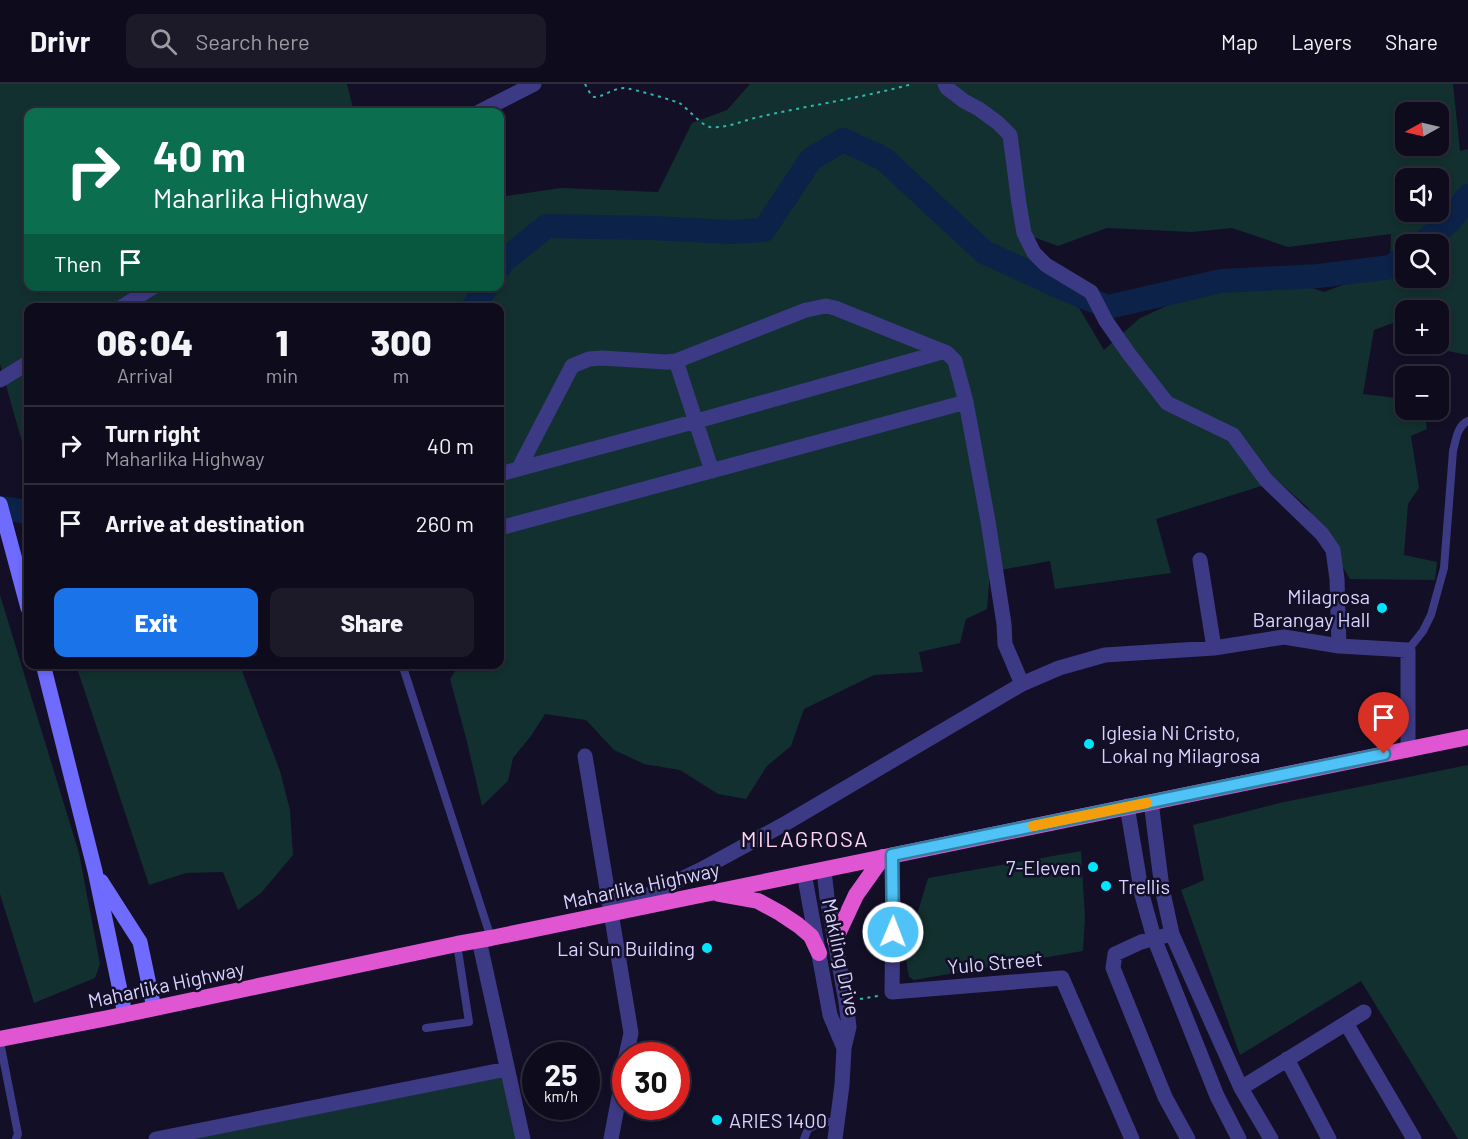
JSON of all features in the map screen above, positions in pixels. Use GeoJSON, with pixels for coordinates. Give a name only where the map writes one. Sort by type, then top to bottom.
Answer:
{"type":"FeatureCollection","features":[{"type":"Feature","properties":{"kind":"highway","name":"Maharlika Highway"},"geometry":{"type":"LineString","coordinates":[[0,1040],[1468,737]]}},
{"type":"Feature","properties":{"kind":"highway"},"geometry":{"type":"LineString","coordinates":[[835,940],[856,895],[887,856]]}},
{"type":"Feature","properties":{"kind":"highway"},"geometry":{"type":"LineString","coordinates":[[710,892],[758,901],[798,925],[811,936],[819,953]]}},
{"type":"Feature","properties":{"kind":"main road"},"geometry":{"type":"LineString","coordinates":[[0,504],[24,593]]}},
{"type":"Feature","properties":{"kind":"main road"},"geometry":{"type":"LineString","coordinates":[[44,669],[95,871],[125,1014]]}},
{"type":"Feature","properties":{"kind":"main road"},"geometry":{"type":"LineString","coordinates":[[95,871],[140,942],[154,1008]]}},
{"type":"Feature","properties":{"kind":"street"},"geometry":{"type":"LineString","coordinates":[[487,108],[534,84]]}},
{"type":"Feature","properties":{"kind":"street"},"geometry":{"type":"LineString","coordinates":[[945,84],[964,101],[998,123],[1010,135],[1018,204],[1024,233],[1034,253],[1046,265],[1091,292],[1106,321],[1167,403],[1233,435],[1266,480],[1322,534],[1333,550],[1337,579],[1339,646]]}},
{"type":"Feature","properties":{"kind":"street"},"geometry":{"type":"LineString","coordinates":[[128,303],[147,291]]}},
{"type":"Feature","properties":{"kind":"street"},"geometry":{"type":"LineString","coordinates":[[519,468],[572,366],[589,359],[676,361],[806,310],[826,306],[946,353],[955,361],[966,402],[988,521],[1005,644],[1022,684]]}},
{"type":"Feature","properties":{"kind":"street"},"geometry":{"type":"LineString","coordinates":[[504,473],[942,352]]}},
{"type":"Feature","properties":{"kind":"street"},"geometry":{"type":"LineString","coordinates":[[676,361],[712,471]]}},
{"type":"Feature","properties":{"kind":"street"},"geometry":{"type":"LineString","coordinates":[[0,380],[24,365]]}},
{"type":"Feature","properties":{"kind":"street"},"geometry":{"type":"LineString","coordinates":[[504,527],[966,402]]}},
{"type":"Feature","properties":{"kind":"street"},"geometry":{"type":"LineString","coordinates":[[1200,560],[1214,648]]}},
{"type":"Feature","properties":{"kind":"street"},"geometry":{"type":"LineString","coordinates":[[610,913],[702,869],[788,822],[1022,684],[1059,669],[1105,655],[1214,648],[1284,637],[1339,646],[1408,650],[1408,750]]}},
{"type":"Feature","properties":{"kind":"street"},"geometry":{"type":"LineString","coordinates":[[585,756],[631,1033],[629,1042]]}},
{"type":"Feature","properties":{"kind":"street"},"geometry":{"type":"LineString","coordinates":[[1150,802],[1162,888],[1172,934],[1240,1088],[1271,1139]]}},
{"type":"Feature","properties":{"kind":"street"},"geometry":{"type":"LineString","coordinates":[[1128,806],[1142,896],[1154,938],[1217,1096],[1239,1139]]}},
{"type":"Feature","properties":{"kind":"street"},"geometry":{"type":"LineString","coordinates":[[887,856],[893,911],[892,992]]}},
{"type":"Feature","properties":{"kind":"street","name":"Makiling Drive"},"geometry":{"type":"LineString","coordinates":[[824,870],[849,1027],[844,1048],[835,1139]]}},
{"type":"Feature","properties":{"kind":"street","name":"Makiling Drive"},"geometry":{"type":"LineString","coordinates":[[804,873],[830,1015],[844,1048]]}},
{"type":"Feature","properties":{"kind":"street"},"geometry":{"type":"LineString","coordinates":[[1172,934],[1141,942],[1115,954],[1113,968],[1165,1097],[1188,1139]]}},
{"type":"Feature","properties":{"kind":"street"},"geometry":{"type":"LineString","coordinates":[[485,939],[507,1069],[523,1139]]}},
{"type":"Feature","properties":{"kind":"street","name":"Yulo Street"},"geometry":{"type":"LineString","coordinates":[[892,992],[1062,978],[1132,1139]]}},
{"type":"Feature","properties":{"kind":"street"},"geometry":{"type":"LineString","coordinates":[[1240,1088],[1364,1012]]}},
{"type":"Feature","properties":{"kind":"street"},"geometry":{"type":"LineString","coordinates":[[1346,1023],[1414,1139]]}},
{"type":"Feature","properties":{"kind":"street"},"geometry":{"type":"LineString","coordinates":[[1287,1059],[1329,1139]]}},
{"type":"Feature","properties":{"kind":"street"},"geometry":{"type":"LineString","coordinates":[[156,1139],[507,1069]]}},
{"type":"Feature","properties":{"kind":"street"},"geometry":{"type":"LineString","coordinates":[[611,1139],[615,1120]]}},
{"type":"Feature","properties":{"kind":"lane"},"geometry":{"type":"LineString","coordinates":[[1408,650],[1423,631],[1438,592],[1444,568],[1453,451],[1463,423],[1468,421]]}},
{"type":"Feature","properties":{"kind":"lane"},"geometry":{"type":"LineString","coordinates":[[404,669],[485,939]]}},
{"type":"Feature","properties":{"kind":"lane"},"geometry":{"type":"LineString","coordinates":[[426,1028],[469,1022],[457,944]]}},
{"type":"Feature","properties":{"kind":"lane"},"geometry":{"type":"LineString","coordinates":[[0,1040],[4,1085],[18,1134],[16,1139]]}},
{"type":"Feature","properties":{"kind":"lane"},"geometry":{"type":"LineString","coordinates":[[804,1139],[808,1129],[819,1123],[837,1121]]}},
{"type":"Feature","properties":{"kind":"path"},"geometry":{"type":"LineString","coordinates":[[585,84],[594,97],[624,88],[680,103],[707,126],[716,127],[880,93],[912,84]]}},
{"type":"Feature","properties":{"kind":"path"},"geometry":{"type":"LineString","coordinates":[[846,1002],[892,992]]}},
{"type":"Feature","properties":{"kind":"green space"},"geometry":{"type":"Polygon","coordinates":[[[0,84],[347,84],[353,108],[24,108],[24,291],[504,291],[504,196],[561,188],[658,192],[692,123],[727,110],[750,84],[1453,84],[1460,151],[1468,149],[1468,355],[1449,351],[1449,300],[1395,300],[1395,322],[1374,330],[1363,394],[1395,398],[1395,420],[1426,420],[1427,429],[1411,436],[1419,488],[1408,504],[1404,555],[1437,562],[1435,580],[1350,579],[1307,507],[1278,481],[1156,519],[1171,573],[1055,589],[1050,561],[990,572],[987,609],[966,619],[960,643],[919,652],[923,672],[874,675],[804,709],[791,746],[767,766],[746,799],[718,794],[680,770],[644,764],[614,750],[586,720],[545,714],[513,758],[508,781],[482,806],[450,679],[456,669],[504,669],[504,303],[24,303],[24,449],[0,364],[0,84]],[[1107,228],[1058,246],[1025,234],[1069,291],[1104,350],[1140,318],[1221,281],[1284,278],[1324,292],[1390,267],[1391,234],[1288,247],[1232,228],[1192,232],[1107,228]]]}},
{"type":"Feature","properties":{"kind":"green space"},"geometry":{"type":"Polygon","coordinates":[[[0,595],[79,853],[100,964],[95,978],[34,1003],[0,894],[0,595]]]}},
{"type":"Feature","properties":{"kind":"green space"},"geometry":{"type":"Polygon","coordinates":[[[77,669],[244,669],[242,671],[280,771],[290,810],[293,855],[261,893],[238,910],[223,872],[186,873],[149,885],[77,669]]]}},
{"type":"Feature","properties":{"kind":"green space"},"geometry":{"type":"Polygon","coordinates":[[[1468,765],[1468,1139],[1458,1139],[1361,981],[1240,1055],[1181,890],[1204,880],[1193,825],[1284,802],[1468,765]]]}},
{"type":"Feature","properties":{"kind":"green space"},"geometry":{"type":"Polygon","coordinates":[[[1081,851],[1085,917],[1083,951],[914,980],[909,977],[905,954],[928,878],[1081,851]]]}},
{"type":"Feature","properties":{"kind":"green space"},"geometry":{"type":"Polygon","coordinates":[[[504,1071],[522,1139],[172,1139],[504,1071]]]}},
{"type":"Feature","properties":{"kind":"waterway"},"geometry":{"type":"LineString","coordinates":[[504,260],[547,226],[731,232],[764,230],[811,159],[843,140],[884,159],[984,252],[1108,307],[1221,281],[1318,276],[1391,267],[1395,264]]}},
{"type":"Feature","properties":{"kind":"waterway"},"geometry":{"type":"LineString","coordinates":[[1433,234],[1448,223],[1468,196]]}},
{"type":"Feature","properties":{"kind":"waterway"},"geometry":{"type":"LineString","coordinates":[[476,303],[484,291]]}},
{"type":"Feature","properties":{"kind":"waterway"},"geometry":{"type":"LineString","coordinates":[[0,508],[24,511]]}},
{"type":"Feature","properties":{"kind":"slow traffic"},"geometry":{"type":"LineString","coordinates":[[1033,826],[1147,803]]}},
{"type":"Feature","properties":{"kind":"place","name":"Milagrosa Barangay Hall"},"geometry":{"type":"Point","coordinates":[1382,608]}},
{"type":"Feature","properties":{"kind":"place","name":"Iglesia Ni Cristo, Lokal ng Milagrosa"},"geometry":{"type":"Point","coordinates":[1089,744]}},
{"type":"Feature","properties":{"kind":"place","name":"7-Eleven"},"geometry":{"type":"Point","coordinates":[1093,867]}},
{"type":"Feature","properties":{"kind":"place","name":"Trellis"},"geometry":{"type":"Point","coordinates":[1106,886]}},
{"type":"Feature","properties":{"kind":"place","name":"Lai Sun Building"},"geometry":{"type":"Point","coordinates":[707,948]}},
{"type":"Feature","properties":{"kind":"place","name":"ARIES 1400"},"geometry":{"type":"Point","coordinates":[717,1120]}},
{"type":"Feature","properties":{"kind":"district","name":"MILAGROSA"},"geometry":{"type":"Point","coordinates":[805,838]}},
{"type":"Feature","properties":{"kind":"route"},"geometry":{"type":"LineString","coordinates":[[893,932],[892,855],[1384,754]]}}]}
